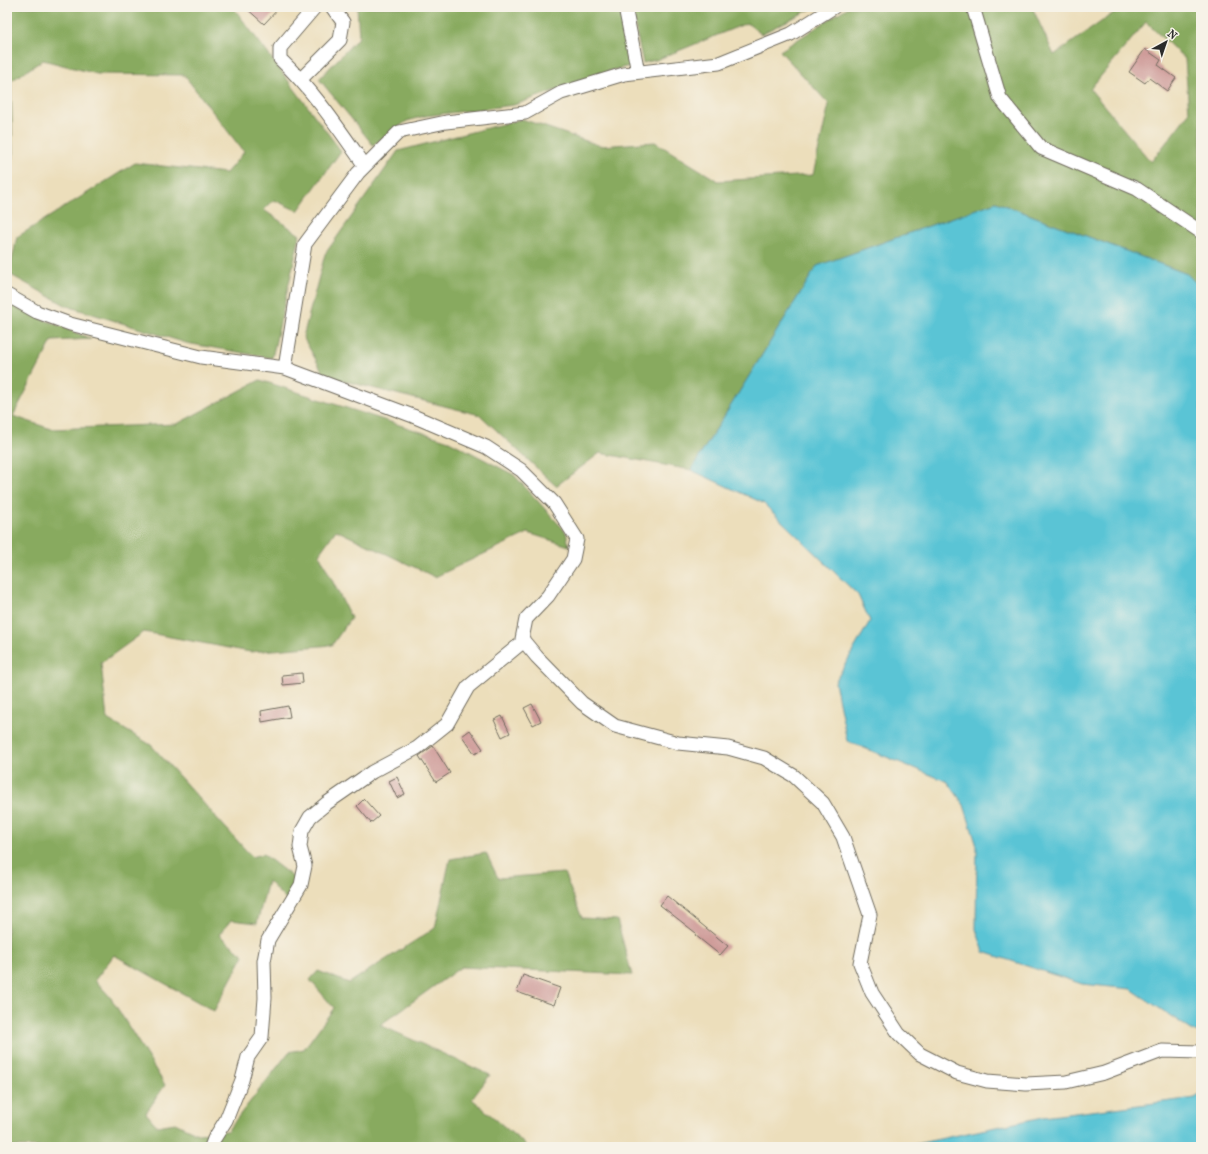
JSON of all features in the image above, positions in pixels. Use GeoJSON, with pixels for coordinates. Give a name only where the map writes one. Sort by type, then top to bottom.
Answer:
{"type":"FeatureCollection","features":[{"type":"Feature","properties":{"kind":"street"},"geometry":{"type":"LineString","coordinates":[[314,7],[280,48],[280,59],[301,79],[365,166]]}},
{"type":"Feature","properties":{"kind":"street"},"geometry":{"type":"LineString","coordinates":[[301,79],[340,40],[343,22],[332,7]]}},
{"type":"Feature","properties":{"kind":"street"},"geometry":{"type":"LineString","coordinates":[[625,7],[638,72]]}},
{"type":"Feature","properties":{"kind":"street"},"geometry":{"type":"LineString","coordinates":[[285,368],[305,244],[365,166],[399,132],[446,122],[525,113],[562,93],[624,74],[719,63],[791,34],[834,7]]}},
{"type":"Feature","properties":{"kind":"street"},"geometry":{"type":"LineString","coordinates":[[973,7],[1000,98],[1041,148],[1137,190],[1201,232]]}},
{"type":"Feature","properties":{"kind":"street"},"geometry":{"type":"LineString","coordinates":[[7,296],[37,312],[70,324],[201,357],[285,368],[413,416],[486,447],[521,470],[554,504],[576,539],[573,559],[548,596],[526,619],[522,639],[537,657],[582,703],[615,726],[678,743],[728,748],[764,758],[794,776],[823,803],[843,837],[870,914],[860,963],[872,993],[899,1034],[920,1054],[957,1073],[987,1081],[1026,1084],[1066,1082],[1096,1075],[1162,1051],[1201,1052]]}},
{"type":"Feature","properties":{"kind":"street"},"geometry":{"type":"LineString","coordinates":[[211,1147],[214,1139],[226,1120],[242,1080],[248,1057],[262,1038],[265,998],[264,961],[268,940],[301,885],[305,866],[300,847],[302,832],[310,817],[327,803],[372,772],[418,748],[446,724],[468,687],[524,641]]}},
{"type":"Feature","properties":{"kind":"green space"},"geometry":{"type":"Polygon","coordinates":[[[7,7],[233,7],[341,151],[298,211],[274,200],[264,210],[300,235],[272,358],[186,343],[67,306],[9,274],[17,237],[135,163],[226,173],[244,152],[184,75],[97,74],[43,60],[11,81],[13,157],[7,165],[7,7]]]}},
{"type":"Feature","properties":{"kind":"green space"},"geometry":{"type":"Polygon","coordinates":[[[357,7],[620,7],[630,66],[613,70],[514,105],[425,116],[407,121],[373,145],[319,79],[359,37],[357,7]]]}},
{"type":"Feature","properties":{"kind":"green space"},"geometry":{"type":"Polygon","coordinates":[[[631,7],[815,7],[761,34],[747,23],[656,60],[643,63],[631,7]]]}},
{"type":"Feature","properties":{"kind":"green space"},"geometry":{"type":"Polygon","coordinates":[[[848,7],[1032,7],[1054,55],[1122,7],[1201,7],[1201,288],[1187,274],[996,202],[817,266],[691,470],[600,453],[556,486],[480,415],[325,376],[303,337],[325,254],[398,151],[522,119],[601,146],[655,142],[718,181],[813,175],[829,104],[780,51],[848,7]],[[1146,22],[1090,89],[1151,162],[1189,113],[1185,59],[1146,22]]]}},
{"type":"Feature","properties":{"kind":"green space"},"geometry":{"type":"Polygon","coordinates":[[[7,304],[91,339],[52,341],[13,416],[51,429],[177,424],[260,380],[449,441],[514,475],[566,532],[569,546],[528,533],[435,577],[336,530],[319,554],[351,618],[332,645],[250,652],[144,632],[101,663],[107,719],[151,745],[252,857],[263,854],[298,881],[287,901],[268,881],[257,923],[231,920],[219,935],[244,955],[214,1011],[114,955],[95,980],[111,998],[165,1085],[146,1113],[157,1126],[175,1123],[198,1134],[227,1131],[289,1052],[304,1049],[334,1008],[310,980],[318,971],[349,983],[435,928],[450,859],[486,853],[498,878],[564,873],[582,918],[617,920],[632,975],[461,967],[380,1025],[490,1075],[472,1099],[528,1147],[7,1147],[7,304]]]}},
{"type":"Feature","properties":{"kind":"water"},"geometry":{"type":"Polygon","coordinates":[[[996,202],[1187,274],[1201,288],[1201,1032],[1193,1031],[1131,989],[1082,984],[984,952],[976,929],[977,846],[964,805],[948,782],[847,741],[835,682],[870,621],[858,595],[763,503],[691,470],[817,266],[996,202]]]}},
{"type":"Feature","properties":{"kind":"water"},"geometry":{"type":"Polygon","coordinates":[[[1201,1094],[1201,1147],[902,1147],[1043,1117],[1195,1098],[1201,1094]]]}},
{"type":"Feature","properties":{"kind":"building"},"geometry":{"type":"Polygon","coordinates":[[[245,7],[280,7],[264,24],[245,7]]]}},
{"type":"Feature","properties":{"kind":"building"},"geometry":{"type":"Polygon","coordinates":[[[1145,49],[1161,60],[1158,65],[1176,78],[1167,91],[1149,78],[1145,83],[1129,72],[1145,49]]]}},
{"type":"Feature","properties":{"kind":"building"},"geometry":{"type":"Polygon","coordinates":[[[302,673],[303,683],[283,685],[282,675],[302,673]]]}},
{"type":"Feature","properties":{"kind":"building"},"geometry":{"type":"Polygon","coordinates":[[[532,704],[541,721],[533,725],[524,708],[532,704]]]}},
{"type":"Feature","properties":{"kind":"building"},"geometry":{"type":"Polygon","coordinates":[[[288,706],[290,717],[262,722],[261,711],[288,706]]]}},
{"type":"Feature","properties":{"kind":"building"},"geometry":{"type":"Polygon","coordinates":[[[502,716],[510,733],[502,737],[494,720],[502,716]]]}},
{"type":"Feature","properties":{"kind":"building"},"geometry":{"type":"Polygon","coordinates":[[[470,730],[483,749],[475,754],[462,736],[470,730]]]}},
{"type":"Feature","properties":{"kind":"building"},"geometry":{"type":"Polygon","coordinates":[[[433,746],[450,773],[436,782],[419,756],[433,746]]]}},
{"type":"Feature","properties":{"kind":"building"},"geometry":{"type":"Polygon","coordinates":[[[397,777],[405,794],[397,798],[389,781],[397,777]]]}},
{"type":"Feature","properties":{"kind":"building"},"geometry":{"type":"Polygon","coordinates":[[[364,799],[379,816],[371,823],[357,806],[364,799]]]}},
{"type":"Feature","properties":{"kind":"building"},"geometry":{"type":"Polygon","coordinates":[[[667,896],[728,946],[720,955],[695,935],[696,933],[660,905],[667,896]]]}},
{"type":"Feature","properties":{"kind":"building"},"geometry":{"type":"Polygon","coordinates":[[[523,975],[560,988],[554,1005],[517,992],[523,975]]]}}]}
